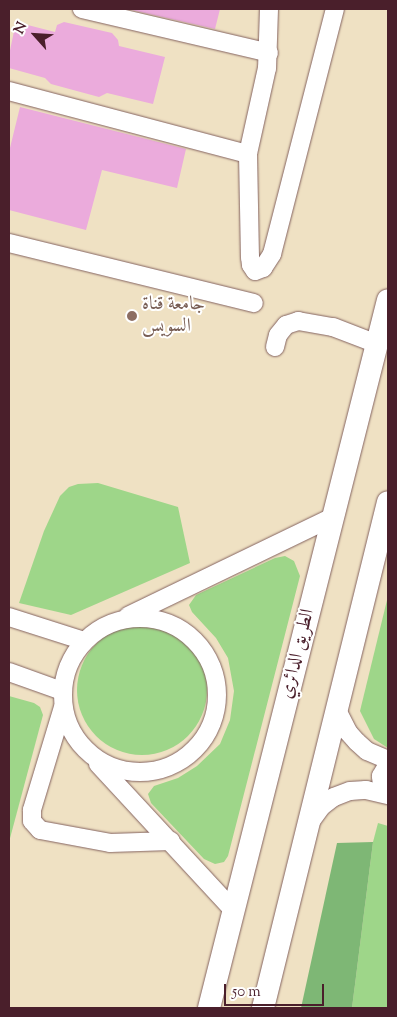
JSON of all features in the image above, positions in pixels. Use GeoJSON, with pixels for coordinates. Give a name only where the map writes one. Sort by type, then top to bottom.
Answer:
{"type":"FeatureCollection","features":[{"type":"Feature","properties":{"kind":"main road","name":"الطريق الدائري"},"geometry":{"type":"LineString","coordinates":[[209,1008],[388,300]]}},
{"type":"Feature","properties":{"kind":"main road"},"geometry":{"type":"LineString","coordinates":[[263,1008],[311,820],[336,708],[388,502]]}},
{"type":"Feature","properties":{"kind":"street"},"geometry":{"type":"LineString","coordinates":[[82,9],[269,53]]}},
{"type":"Feature","properties":{"kind":"street"},"geometry":{"type":"LineString","coordinates":[[269,9],[269,53],[264,85],[248,154],[250,257],[251,265],[255,271],[263,268],[272,254],[335,9]]}},
{"type":"Feature","properties":{"kind":"street"},"geometry":{"type":"LineString","coordinates":[[9,91],[248,154]]}},
{"type":"Feature","properties":{"kind":"street"},"geometry":{"type":"LineString","coordinates":[[9,242],[254,303]]}},
{"type":"Feature","properties":{"kind":"street"},"geometry":{"type":"LineString","coordinates":[[275,346],[278,334],[286,325],[298,321],[334,327],[377,344]]}},
{"type":"Feature","properties":{"kind":"street"},"geometry":{"type":"LineString","coordinates":[[171,841],[110,843],[40,830],[32,821],[32,810],[72,658],[84,641],[99,629],[333,517]]}},
{"type":"Feature","properties":{"kind":"street"},"geometry":{"type":"LineString","coordinates":[[9,617],[84,641]]}},
{"type":"Feature","properties":{"kind":"street"},"geometry":{"type":"LineString","coordinates":[[86,750],[104,764],[118,769],[148,772],[170,767],[190,755],[204,739],[214,719],[218,697],[215,676],[207,655],[194,639],[178,627],[159,619],[139,617],[118,620]]}},
{"type":"Feature","properties":{"kind":"street"},"geometry":{"type":"LineString","coordinates":[[9,672],[63,698]]}},
{"type":"Feature","properties":{"kind":"street"},"geometry":{"type":"LineString","coordinates":[[63,698],[68,724],[86,750],[234,910]]}},
{"type":"Feature","properties":{"kind":"street"},"geometry":{"type":"LineString","coordinates":[[336,708],[341,720],[357,742],[367,751],[388,760]]}},
{"type":"Feature","properties":{"kind":"street"},"geometry":{"type":"LineString","coordinates":[[311,820],[321,807],[334,797],[350,791],[366,790],[385,794],[381,776],[388,764]]}},
{"type":"Feature","properties":{"kind":"green space"},"geometry":{"type":"Polygon","coordinates":[[[98,483],[178,507],[190,563],[71,615],[19,603],[44,531],[60,496],[69,487],[78,484],[98,483]]]}},
{"type":"Feature","properties":{"kind":"green space"},"geometry":{"type":"Polygon","coordinates":[[[285,556],[294,561],[300,576],[228,856],[224,862],[215,864],[204,859],[151,803],[148,794],[154,786],[178,778],[197,766],[220,744],[230,720],[234,691],[228,658],[216,638],[192,612],[189,605],[196,595],[275,558],[285,556]]]}},
{"type":"Feature","properties":{"kind":"green space"},"geometry":{"type":"Polygon","coordinates":[[[388,596],[388,748],[374,739],[360,711],[388,596]]]}},
{"type":"Feature","properties":{"kind":"green space"},"geometry":{"type":"Polygon","coordinates":[[[142,625],[167,630],[188,644],[202,665],[207,690],[202,715],[188,736],[167,750],[142,755],[117,750],[96,736],[82,715],[77,690],[82,665],[96,644],[117,630],[142,625]]]}},
{"type":"Feature","properties":{"kind":"green space"},"geometry":{"type":"Polygon","coordinates":[[[9,696],[34,703],[40,707],[43,715],[9,842],[9,696]]]}},
{"type":"Feature","properties":{"kind":"green space"},"geometry":{"type":"Polygon","coordinates":[[[378,823],[388,826],[388,1008],[352,1008],[373,842],[378,823]]]}},
{"type":"Feature","properties":{"kind":"green space"},"geometry":{"type":"Polygon","coordinates":[[[373,842],[352,1008],[301,1008],[337,843],[373,842]]]}},
{"type":"Feature","properties":{"kind":"building"},"geometry":{"type":"Polygon","coordinates":[[[127,9],[220,9],[215,29],[127,9]]]}},
{"type":"Feature","properties":{"kind":"building"},"geometry":{"type":"Polygon","coordinates":[[[16,22],[55,32],[57,25],[64,22],[112,33],[118,40],[119,46],[165,57],[153,104],[107,93],[99,97],[51,84],[45,78],[9,68],[9,55],[16,22]]]}},
{"type":"Feature","properties":{"kind":"building"},"geometry":{"type":"Polygon","coordinates":[[[20,107],[186,149],[177,188],[102,170],[86,230],[9,210],[9,152],[20,107]]]}},
{"type":"Feature","properties":{"kind":"place","name":"جامعة قناة السويس"},"geometry":{"type":"Point","coordinates":[132,316]}}]}
